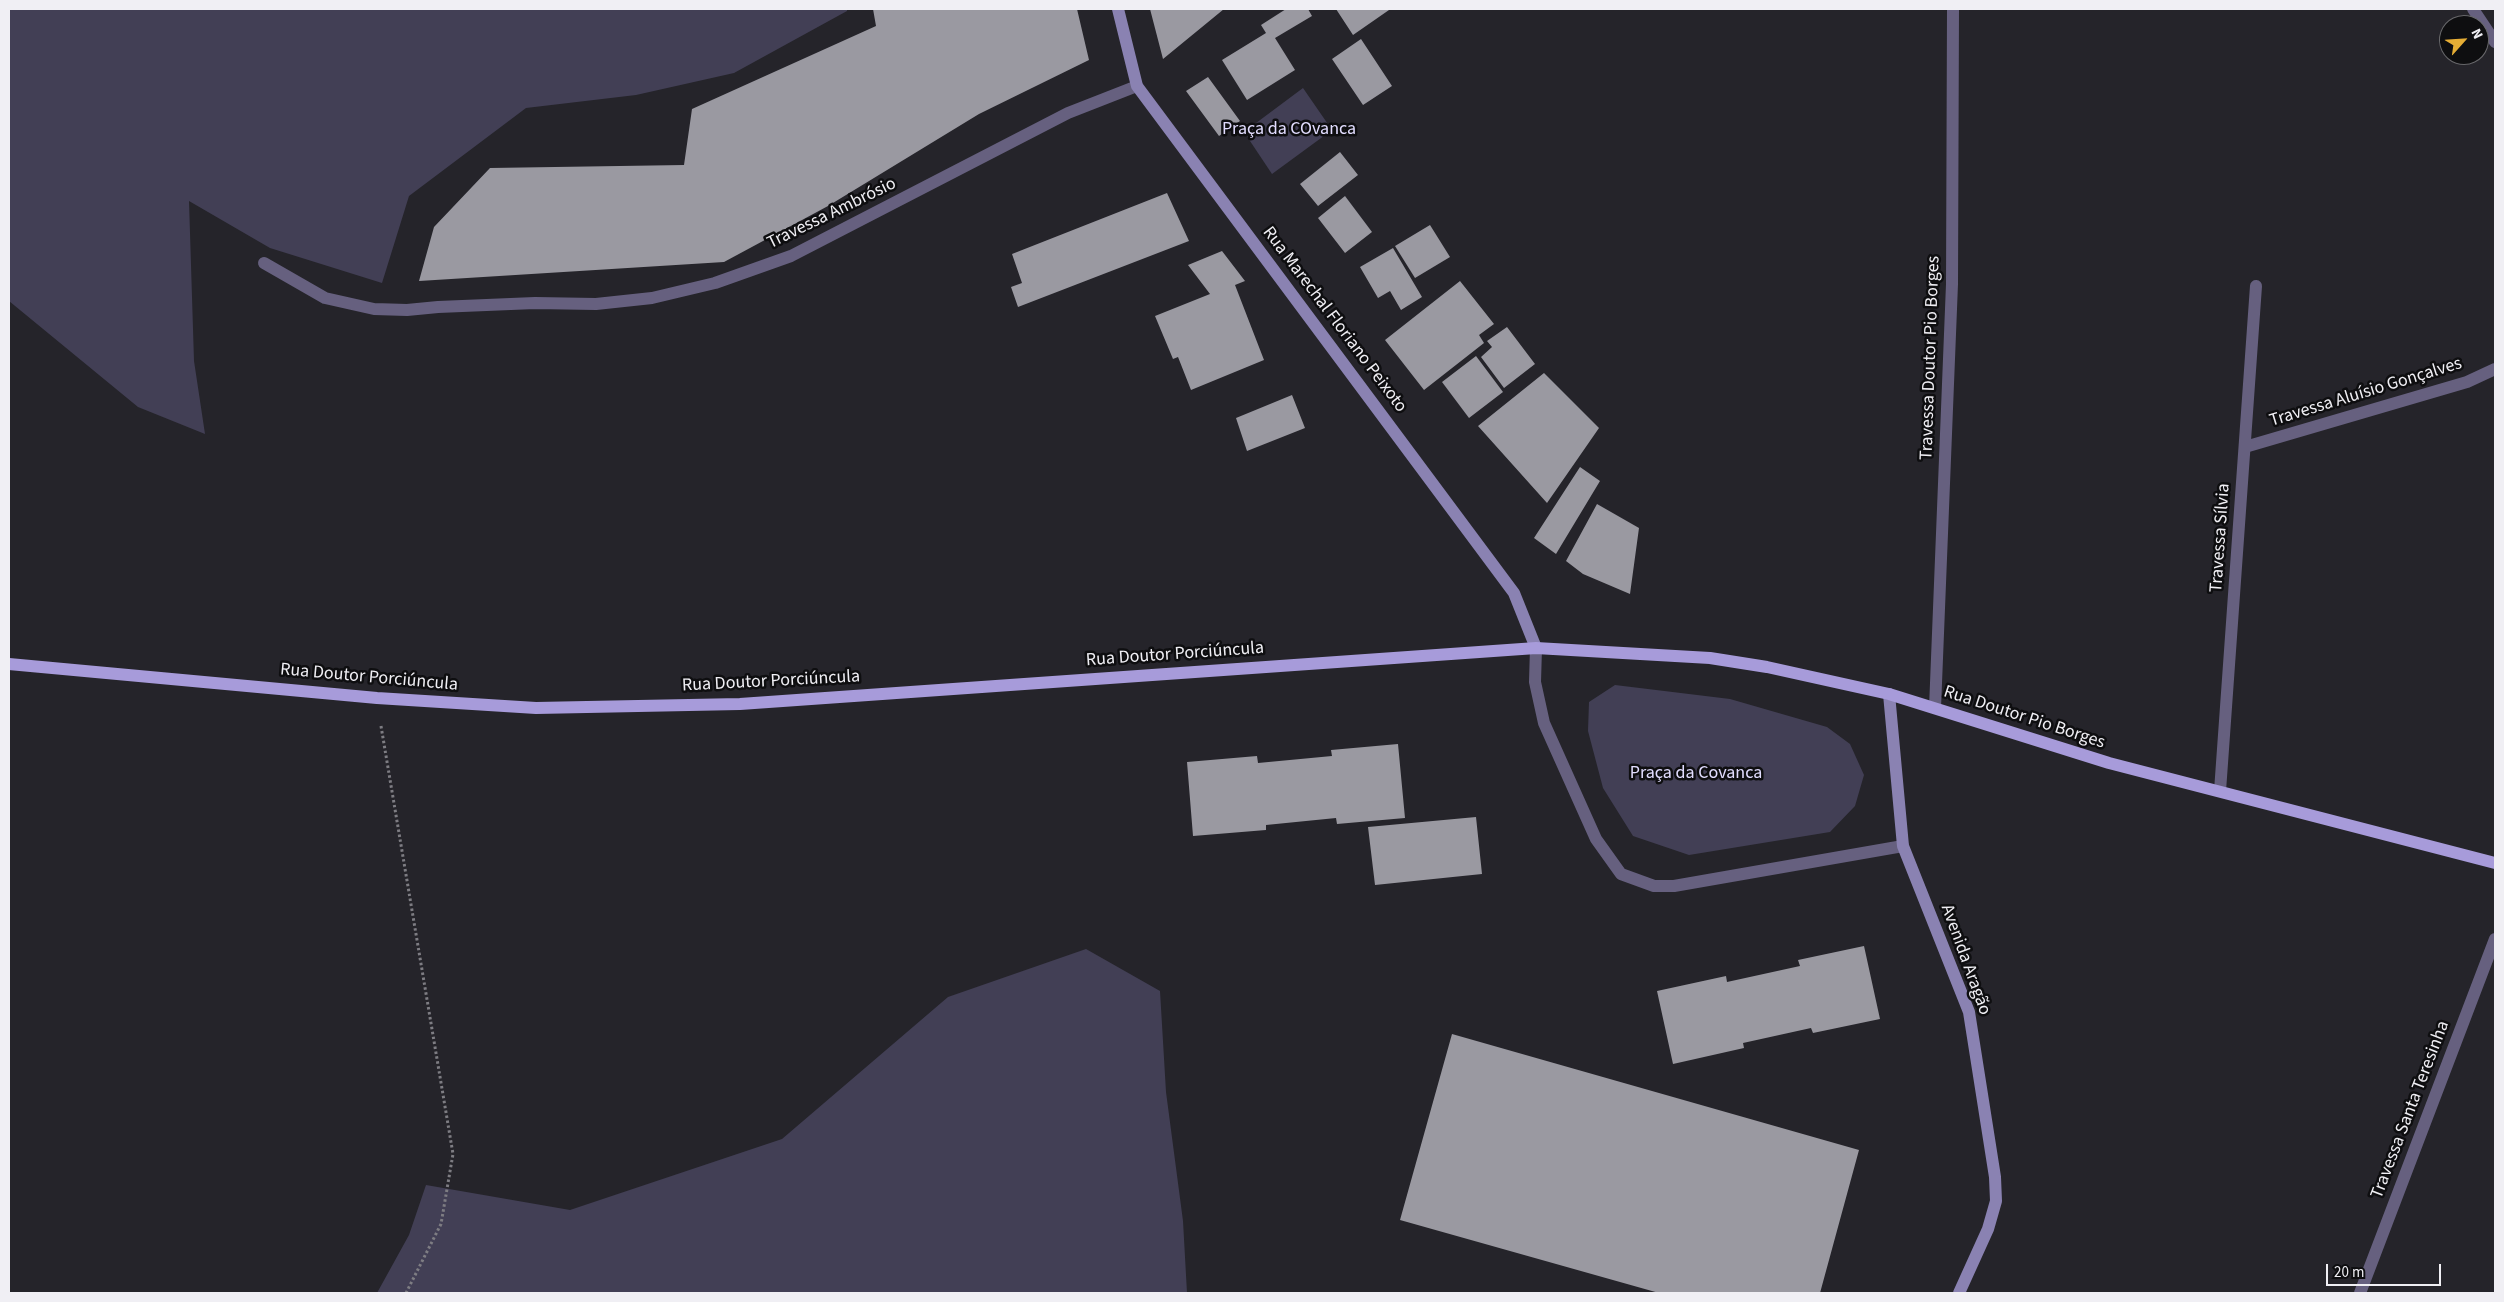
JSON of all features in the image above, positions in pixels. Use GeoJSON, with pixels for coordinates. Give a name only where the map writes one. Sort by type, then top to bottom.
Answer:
{"type":"FeatureCollection","features":[{"type":"Feature","properties":{"kind":"main road","name":"Rua Marechal Floriano Peixoto"},"geometry":{"type":"LineString","coordinates":[[1118,9],[1137,86],[1514,593],[1536,648]]}},
{"type":"Feature","properties":{"kind":"main road","name":"Rua Doutor Pio Borges"},"geometry":{"type":"LineString","coordinates":[[1536,648],[1710,658],[1767,667],[1889,694],[2109,763],[2495,863]]}},
{"type":"Feature","properties":{"kind":"main road","name":"Rua Doutor Porciúncula"},"geometry":{"type":"LineString","coordinates":[[9,664],[376,698],[536,708],[740,704],[1536,648]]}},
{"type":"Feature","properties":{"kind":"main road","name":"Avenida Aragão"},"geometry":{"type":"LineString","coordinates":[[1889,694],[1903,846],[1969,1012],[1996,1177],[1996,1201],[1988,1229],[1959,1293]]}},
{"type":"Feature","properties":{"kind":"street","name":"Travessa Doutor Pio Borges"},"geometry":{"type":"LineString","coordinates":[[1936,708],[1952,284],[1953,9]]}},
{"type":"Feature","properties":{"kind":"street"},"geometry":{"type":"LineString","coordinates":[[2473,9],[2495,42]]}},
{"type":"Feature","properties":{"kind":"street","name":"Travessa Ambrósio"},"geometry":{"type":"LineString","coordinates":[[264,263],[325,298],[374,309],[407,310],[506,304],[596,304],[652,298],[715,283],[791,256],[1068,113],[1137,86]]}},
{"type":"Feature","properties":{"kind":"street","name":"Travessa Sílvia"},"geometry":{"type":"LineString","coordinates":[[2220,791],[2256,286]]}},
{"type":"Feature","properties":{"kind":"street","name":"Travessa Aluísio Gonçalves"},"geometry":{"type":"LineString","coordinates":[[2245,447],[2467,382],[2495,369]]}},
{"type":"Feature","properties":{"kind":"street"},"geometry":{"type":"LineString","coordinates":[[1536,648],[1535,682],[1544,723],[1596,839],[1621,874],[1654,886],[1674,886],[1903,846]]}},
{"type":"Feature","properties":{"kind":"street","name":"Travessa Santa Teresinha"},"geometry":{"type":"LineString","coordinates":[[2360,1293],[2495,939]]}},
{"type":"Feature","properties":{"kind":"path"},"geometry":{"type":"LineString","coordinates":[[376,698],[453,1154],[442,1224],[406,1293]]}},
{"type":"Feature","properties":{"kind":"green space"},"geometry":{"type":"Polygon","coordinates":[[[9,9],[847,9],[847,11],[734,73],[636,95],[526,108],[409,196],[382,283],[270,248],[189,201],[194,361],[205,434],[138,407],[9,301],[9,9]]]}},
{"type":"Feature","properties":{"kind":"green space","name":"Praça da COvanca"},"geometry":{"type":"Polygon","coordinates":[[[1303,88],[1332,130],[1272,174],[1244,132],[1303,88]]]}},
{"type":"Feature","properties":{"kind":"green space","name":"Praça da Covanca"},"geometry":{"type":"Polygon","coordinates":[[[1615,685],[1730,699],[1827,727],[1850,744],[1864,775],[1855,806],[1830,832],[1689,855],[1633,836],[1603,788],[1588,731],[1589,702],[1615,685]]]}},
{"type":"Feature","properties":{"kind":"green space"},"geometry":{"type":"Polygon","coordinates":[[[1086,949],[1160,991],[1166,1092],[1183,1221],[1187,1293],[377,1293],[409,1235],[426,1185],[570,1210],[782,1139],[948,997],[1086,949]]]}},
{"type":"Feature","properties":{"kind":"building"},"geometry":{"type":"Polygon","coordinates":[[[873,9],[1077,9],[1089,60],[979,114],[828,206],[724,262],[419,281],[434,227],[490,168],[684,165],[692,109],[876,26],[873,9]]]}},
{"type":"Feature","properties":{"kind":"building"},"geometry":{"type":"Polygon","coordinates":[[[1150,9],[1224,9],[1163,59],[1150,9]]]}},
{"type":"Feature","properties":{"kind":"building"},"geometry":{"type":"Polygon","coordinates":[[[1286,9],[1308,9],[1312,16],[1275,38],[1295,70],[1247,100],[1222,60],[1266,33],[1261,25],[1286,9]]]}},
{"type":"Feature","properties":{"kind":"building"},"geometry":{"type":"Polygon","coordinates":[[[1336,9],[1389,9],[1389,10],[1353,35],[1336,9]]]}},
{"type":"Feature","properties":{"kind":"building"},"geometry":{"type":"Polygon","coordinates":[[[1361,39],[1392,86],[1363,105],[1332,59],[1361,39]]]}},
{"type":"Feature","properties":{"kind":"building"},"geometry":{"type":"Polygon","coordinates":[[[1208,77],[1240,121],[1219,136],[1186,91],[1208,77]]]}},
{"type":"Feature","properties":{"kind":"building"},"geometry":{"type":"Polygon","coordinates":[[[1340,152],[1358,175],[1318,206],[1300,184],[1340,152]]]}},
{"type":"Feature","properties":{"kind":"building"},"geometry":{"type":"Polygon","coordinates":[[[1167,193],[1189,241],[1018,307],[1011,287],[1022,283],[1012,254],[1167,193]]]}},
{"type":"Feature","properties":{"kind":"building"},"geometry":{"type":"Polygon","coordinates":[[[1345,196],[1372,232],[1345,253],[1318,218],[1345,196]]]}},
{"type":"Feature","properties":{"kind":"building"},"geometry":{"type":"Polygon","coordinates":[[[1430,225],[1450,257],[1415,278],[1395,246],[1430,225]]]}},
{"type":"Feature","properties":{"kind":"building"},"geometry":{"type":"Polygon","coordinates":[[[1393,248],[1422,297],[1401,310],[1390,291],[1378,298],[1360,267],[1393,248]]]}},
{"type":"Feature","properties":{"kind":"building"},"geometry":{"type":"Polygon","coordinates":[[[1222,251],[1245,281],[1235,285],[1264,360],[1191,390],[1178,357],[1173,359],[1155,316],[1210,294],[1188,265],[1222,251]]]}},
{"type":"Feature","properties":{"kind":"building"},"geometry":{"type":"Polygon","coordinates":[[[1460,281],[1494,324],[1479,335],[1484,343],[1424,390],[1385,340],[1460,281]]]}},
{"type":"Feature","properties":{"kind":"building"},"geometry":{"type":"Polygon","coordinates":[[[1507,327],[1535,364],[1504,388],[1481,357],[1492,347],[1487,341],[1507,327]]]}},
{"type":"Feature","properties":{"kind":"building"},"geometry":{"type":"Polygon","coordinates":[[[1476,356],[1503,392],[1469,418],[1442,382],[1476,356]]]}},
{"type":"Feature","properties":{"kind":"building"},"geometry":{"type":"Polygon","coordinates":[[[1544,373],[1599,428],[1547,503],[1478,426],[1544,373]]]}},
{"type":"Feature","properties":{"kind":"building"},"geometry":{"type":"Polygon","coordinates":[[[1292,395],[1305,428],[1247,451],[1236,418],[1292,395]]]}},
{"type":"Feature","properties":{"kind":"building"},"geometry":{"type":"Polygon","coordinates":[[[1580,467],[1600,481],[1556,554],[1534,538],[1580,467]]]}},
{"type":"Feature","properties":{"kind":"building"},"geometry":{"type":"Polygon","coordinates":[[[1597,504],[1639,528],[1630,594],[1583,574],[1566,561],[1597,504]]]}},
{"type":"Feature","properties":{"kind":"building"},"geometry":{"type":"Polygon","coordinates":[[[1398,744],[1405,818],[1337,824],[1336,818],[1266,825],[1266,830],[1193,836],[1187,762],[1257,756],[1258,763],[1332,756],[1331,750],[1398,744]]]}},
{"type":"Feature","properties":{"kind":"building"},"geometry":{"type":"Polygon","coordinates":[[[1476,817],[1482,874],[1375,885],[1368,827],[1476,817]]]}},
{"type":"Feature","properties":{"kind":"building"},"geometry":{"type":"Polygon","coordinates":[[[1864,946],[1880,1019],[1813,1033],[1811,1028],[1743,1043],[1744,1048],[1673,1064],[1657,991],[1726,976],[1727,982],[1800,966],[1798,960],[1864,946]]]}},
{"type":"Feature","properties":{"kind":"building"},"geometry":{"type":"Polygon","coordinates":[[[1452,1034],[1859,1150],[1820,1293],[1659,1293],[1400,1220],[1452,1034]]]}}]}
